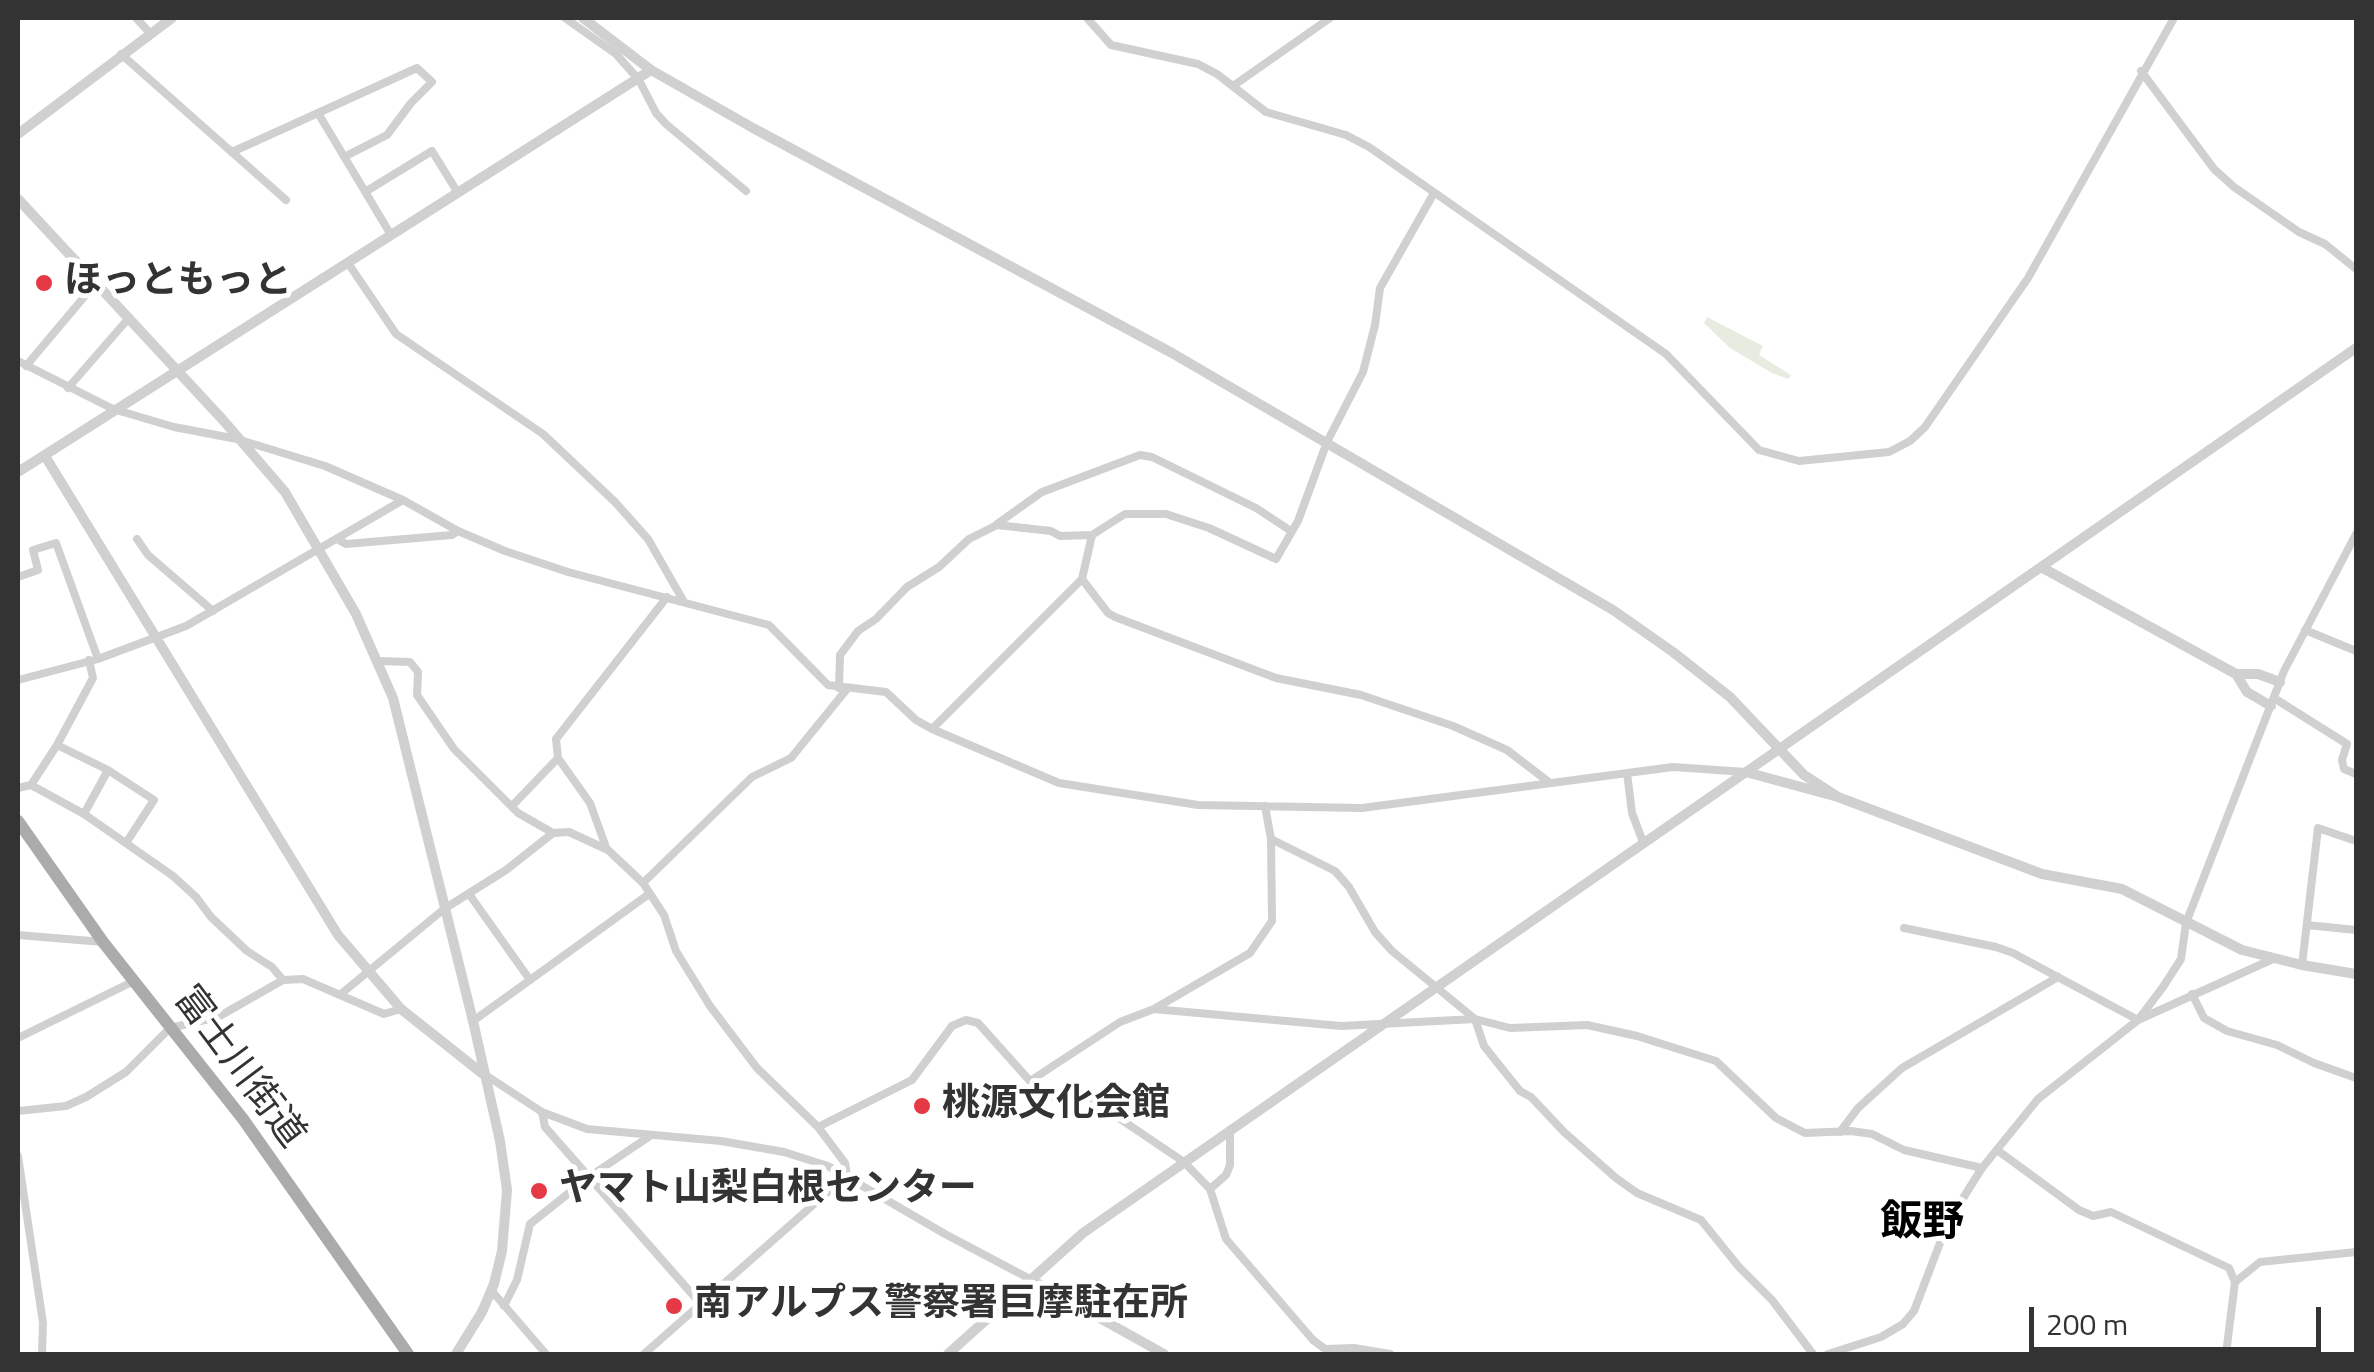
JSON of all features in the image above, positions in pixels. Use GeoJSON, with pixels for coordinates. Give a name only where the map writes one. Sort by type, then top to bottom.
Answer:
{"type":"FeatureCollection","features":[{"type":"Feature","properties":{"kind":"main road","name":"富士川街道"},"geometry":{"type":"LineString","coordinates":[[18,820],[103,942],[242,1119],[408,1354]]}},
{"type":"Feature","properties":{"kind":"street"},"geometry":{"type":"LineString","coordinates":[[136,18],[149,32]]}},
{"type":"Feature","properties":{"kind":"street"},"geometry":{"type":"LineString","coordinates":[[18,134],[120,53],[172,18]]}},
{"type":"Feature","properties":{"kind":"street"},"geometry":{"type":"LineString","coordinates":[[565,18],[616,54],[639,80],[666,124],[746,191]]}},
{"type":"Feature","properties":{"kind":"street"},"geometry":{"type":"LineString","coordinates":[[583,18],[651,70],[1172,352],[1613,610],[1730,697],[1804,775],[1838,798]]}},
{"type":"Feature","properties":{"kind":"street"},"geometry":{"type":"LineString","coordinates":[[1087,18],[1112,45],[1198,64],[1266,112],[1333,131],[1369,147],[1666,354],[1759,450],[1800,461],[1889,452],[1910,441],[1946,400],[2028,278],[2174,18]]}},
{"type":"Feature","properties":{"kind":"street"},"geometry":{"type":"LineString","coordinates":[[1233,86],[1330,18]]}},
{"type":"Feature","properties":{"kind":"street"},"geometry":{"type":"LineString","coordinates":[[120,53],[286,200]]}},
{"type":"Feature","properties":{"kind":"street"},"geometry":{"type":"LineString","coordinates":[[232,152],[417,68],[432,82],[386,136],[344,158]]}},
{"type":"Feature","properties":{"kind":"street"},"geometry":{"type":"LineString","coordinates":[[18,472],[651,70]]}},
{"type":"Feature","properties":{"kind":"street"},"geometry":{"type":"LineString","coordinates":[[2141,72],[2206,158],[2234,187],[2299,232],[2325,244],[2356,269]]}},
{"type":"Feature","properties":{"kind":"street"},"geometry":{"type":"LineString","coordinates":[[318,113],[391,236]]}},
{"type":"Feature","properties":{"kind":"street"},"geometry":{"type":"LineString","coordinates":[[365,192],[432,152],[458,193]]}},
{"type":"Feature","properties":{"kind":"street"},"geometry":{"type":"LineString","coordinates":[[996,525],[1051,530],[1060,536],[1092,535],[1125,514],[1166,514],[1209,528],[1276,559],[1327,442],[1363,372],[1380,288],[1434,193]]}},
{"type":"Feature","properties":{"kind":"street"},"geometry":{"type":"LineString","coordinates":[[18,200],[223,420],[284,492],[356,614],[378,662],[405,740],[500,1141],[506,1190],[502,1251],[491,1290],[468,1339],[456,1354]]}},
{"type":"Feature","properties":{"kind":"street"},"geometry":{"type":"LineString","coordinates":[[348,262],[396,334],[543,434],[616,502],[648,539],[684,602]]}},
{"type":"Feature","properties":{"kind":"street"},"geometry":{"type":"LineString","coordinates":[[94,284],[22,363],[113,409],[164,425],[237,438],[325,466],[504,551],[568,572],[769,625],[828,686],[886,692],[916,720],[1059,783],[1198,805],[1362,808],[1673,767],[1746,772],[1838,798],[2042,874],[2122,889],[2242,950],[2356,974]]}},
{"type":"Feature","properties":{"kind":"street"},"geometry":{"type":"LineString","coordinates":[[68,388],[128,319]]}},
{"type":"Feature","properties":{"kind":"street"},"geometry":{"type":"LineString","coordinates":[[948,1354],[1083,1233],[2356,348]]}},
{"type":"Feature","properties":{"kind":"street"},"geometry":{"type":"LineString","coordinates":[[643,883],[752,778],[790,758],[843,688],[840,655],[858,631],[876,620],[907,587],[969,539],[1042,492],[1140,454],[1239,500],[1291,531]]}},
{"type":"Feature","properties":{"kind":"street"},"geometry":{"type":"LineString","coordinates":[[45,456],[338,935],[402,1010],[484,1074],[542,1112],[587,1128],[784,1152],[847,1175],[945,1234],[1164,1354]]}},
{"type":"Feature","properties":{"kind":"street"},"geometry":{"type":"LineString","coordinates":[[18,680],[94,660],[213,611],[403,500]]}},
{"type":"Feature","properties":{"kind":"street"},"geometry":{"type":"LineString","coordinates":[[337,539],[346,544],[452,535],[458,530]]}},
{"type":"Feature","properties":{"kind":"street"},"geometry":{"type":"LineString","coordinates":[[2138,1020],[2181,959],[2186,923],[2280,682],[2356,534]]}},
{"type":"Feature","properties":{"kind":"street"},"geometry":{"type":"LineString","coordinates":[[932,728],[1082,579],[1092,535]]}},
{"type":"Feature","properties":{"kind":"street"},"geometry":{"type":"LineString","coordinates":[[138,538],[148,555],[213,611]]}},
{"type":"Feature","properties":{"kind":"street"},"geometry":{"type":"LineString","coordinates":[[18,576],[38,570],[33,550],[56,542],[94,660],[93,678],[31,785]]}},
{"type":"Feature","properties":{"kind":"street"},"geometry":{"type":"LineString","coordinates":[[2041,567],[2236,674],[2258,674],[2280,682]]}},
{"type":"Feature","properties":{"kind":"street"},"geometry":{"type":"LineString","coordinates":[[1082,579],[1108,613],[1116,617],[1276,678],[1361,695],[1453,726],[1507,750],[1551,784]]}},
{"type":"Feature","properties":{"kind":"street"},"geometry":{"type":"LineString","coordinates":[[608,850],[590,803],[558,758],[556,739],[667,597]]}},
{"type":"Feature","properties":{"kind":"street"},"geometry":{"type":"LineString","coordinates":[[2306,630],[2356,650]]}},
{"type":"Feature","properties":{"kind":"street"},"geometry":{"type":"LineString","coordinates":[[378,662],[410,662],[418,672],[417,695],[454,749],[512,806],[553,832],[569,832],[608,850],[643,883],[664,916],[676,951],[710,1006],[756,1068],[818,1127],[845,1163],[847,1175]]}},
{"type":"Feature","properties":{"kind":"street"},"geometry":{"type":"LineString","coordinates":[[2236,674],[2246,692],[2272,702],[2347,744],[2342,760],[2344,770],[2356,774]]}},
{"type":"Feature","properties":{"kind":"street"},"geometry":{"type":"LineString","coordinates":[[57,745],[108,770],[154,800],[126,843]]}},
{"type":"Feature","properties":{"kind":"street"},"geometry":{"type":"LineString","coordinates":[[512,806],[558,758]]}},
{"type":"Feature","properties":{"kind":"street"},"geometry":{"type":"LineString","coordinates":[[84,814],[108,770]]}},
{"type":"Feature","properties":{"kind":"street"},"geometry":{"type":"LineString","coordinates":[[1627,773],[1632,813],[1643,842]]}},
{"type":"Feature","properties":{"kind":"street"},"geometry":{"type":"LineString","coordinates":[[18,788],[31,785],[84,814],[173,876],[247,952],[272,967],[283,980]]}},
{"type":"Feature","properties":{"kind":"street"},"geometry":{"type":"LineString","coordinates":[[1030,1081],[1120,1022],[1154,1009],[1250,953],[1272,921],[1271,839],[1265,806]]}},
{"type":"Feature","properties":{"kind":"street"},"geometry":{"type":"LineString","coordinates":[[2302,965],[2318,828],[2356,842]]}},
{"type":"Feature","properties":{"kind":"street"},"geometry":{"type":"LineString","coordinates":[[341,994],[444,909],[506,870],[553,832]]}},
{"type":"Feature","properties":{"kind":"street"},"geometry":{"type":"LineString","coordinates":[[1271,839],[1335,871],[1375,932],[1475,1019],[1484,1046],[1520,1091],[1616,1178],[1701,1220],[1739,1268],[1772,1300],[1813,1354]]}},
{"type":"Feature","properties":{"kind":"street"},"geometry":{"type":"LineString","coordinates":[[469,894],[530,980]]}},
{"type":"Feature","properties":{"kind":"street"},"geometry":{"type":"LineString","coordinates":[[473,1022],[650,894]]}},
{"type":"Feature","properties":{"kind":"street"},"geometry":{"type":"LineString","coordinates":[[2308,925],[2356,930]]}},
{"type":"Feature","properties":{"kind":"street"},"geometry":{"type":"LineString","coordinates":[[1904,928],[1996,947],[2138,1020]]}},
{"type":"Feature","properties":{"kind":"street"},"geometry":{"type":"LineString","coordinates":[[18,935],[103,942]]}},
{"type":"Feature","properties":{"kind":"street"},"geometry":{"type":"LineString","coordinates":[[1828,1354],[1842,1353],[1893,1332],[1914,1311],[1948,1222],[1982,1168],[2038,1098],[2138,1020],[2274,959]]}},
{"type":"Feature","properties":{"kind":"street"},"geometry":{"type":"LineString","coordinates":[[1840,1132],[1858,1108],[1902,1068],[2058,977]]}},
{"type":"Feature","properties":{"kind":"street"},"geometry":{"type":"LineString","coordinates":[[18,1111],[66,1106],[109,1084],[145,1056],[170,1028],[218,1017],[283,980],[303,979],[384,1014],[402,1010]]}},
{"type":"Feature","properties":{"kind":"street"},"geometry":{"type":"LineString","coordinates":[[18,1038],[134,981]]}},
{"type":"Feature","properties":{"kind":"street"},"geometry":{"type":"LineString","coordinates":[[2192,994],[2204,1018],[2228,1031],[2277,1045],[2356,1078]]}},
{"type":"Feature","properties":{"kind":"street"},"geometry":{"type":"LineString","coordinates":[[1154,1009],[1244,1015],[1276,1023],[1380,1026],[1475,1019],[1510,1028],[1588,1026],[1716,1060],[1776,1118],[1805,1134],[1872,1134],[1904,1150],[1982,1168]]}},
{"type":"Feature","properties":{"kind":"street"},"geometry":{"type":"LineString","coordinates":[[818,1127],[912,1080],[952,1026],[966,1020],[978,1023],[1030,1081],[1050,1097],[1084,1099],[1101,1106],[1184,1162],[1210,1190],[1226,1238],[1313,1340],[1326,1348],[1390,1354]]}},
{"type":"Feature","properties":{"kind":"street"},"geometry":{"type":"LineString","coordinates":[[542,1112],[545,1127],[700,1303]]}},
{"type":"Feature","properties":{"kind":"street"},"geometry":{"type":"LineString","coordinates":[[1210,1190],[1226,1176],[1230,1165],[1230,1130]]}},
{"type":"Feature","properties":{"kind":"street"},"geometry":{"type":"LineString","coordinates":[[504,1306],[517,1280],[530,1224],[589,1177],[650,1136]]}},
{"type":"Feature","properties":{"kind":"street"},"geometry":{"type":"LineString","coordinates":[[1997,1150],[2079,1210],[2092,1216],[2111,1212],[2229,1268],[2235,1282],[2226,1354]]}},
{"type":"Feature","properties":{"kind":"street"},"geometry":{"type":"LineString","coordinates":[[18,1156],[43,1324],[40,1354]]}},
{"type":"Feature","properties":{"kind":"street"},"geometry":{"type":"LineString","coordinates":[[644,1354],[847,1175]]}},
{"type":"Feature","properties":{"kind":"street"},"geometry":{"type":"LineString","coordinates":[[2235,1282],[2260,1262],[2356,1252]]}},
{"type":"Feature","properties":{"kind":"street"},"geometry":{"type":"LineString","coordinates":[[491,1290],[546,1354]]}},
{"type":"Feature","properties":{"kind":"shaded area"},"geometry":{"type":"Polygon","coordinates":[[[1707,317],[1763,346],[1759,355],[1791,375],[1788,379],[1772,373],[1730,348],[1704,323],[1707,317]]]}},
{"type":"Feature","properties":{"kind":"place","name":"ほっともっと"},"geometry":{"type":"Point","coordinates":[44,283]}},
{"type":"Feature","properties":{"kind":"place","name":"桃源文化会館"},"geometry":{"type":"Point","coordinates":[922,1106]}},
{"type":"Feature","properties":{"kind":"place","name":"ヤマト山梨白根センター"},"geometry":{"type":"Point","coordinates":[539,1191]}},
{"type":"Feature","properties":{"kind":"place","name":"南アルプス警察署巨摩駐在所"},"geometry":{"type":"Point","coordinates":[674,1306]}},
{"type":"Feature","properties":{"kind":"district","name":"飯野"},"geometry":{"type":"Point","coordinates":[1922,1225]}}]}
